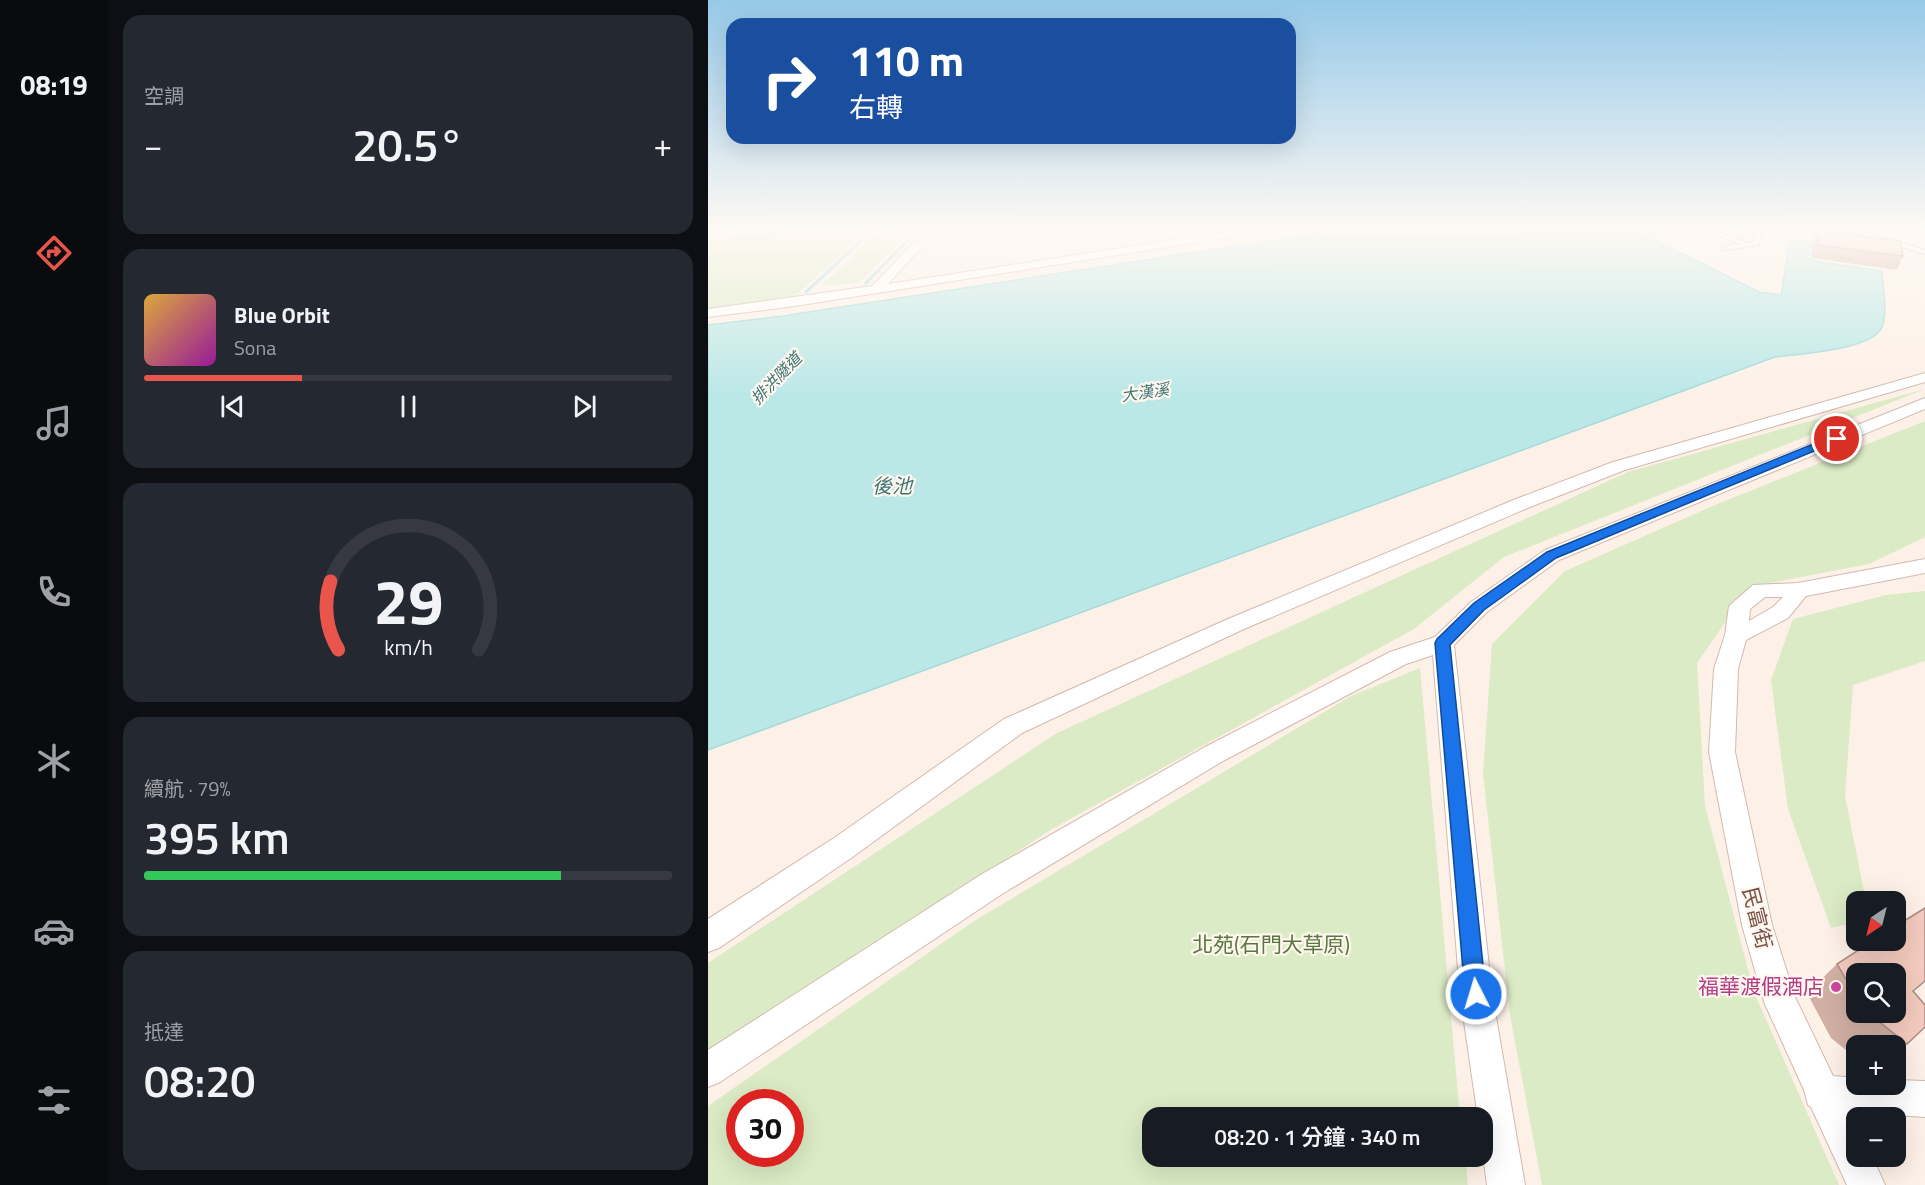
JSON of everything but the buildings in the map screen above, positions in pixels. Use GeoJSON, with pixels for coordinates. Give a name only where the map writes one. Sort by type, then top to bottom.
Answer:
{"type":"FeatureCollection","features":[{"type":"Feature","properties":{"kind":"street"},"geometry":{"type":"LineString","coordinates":[[876,288],[880,284]]}},
{"type":"Feature","properties":{"kind":"street"},"geometry":{"type":"LineString","coordinates":[[708,313],[795,303],[900,284]]}},
{"type":"Feature","properties":{"kind":"street"},"geometry":{"type":"LineString","coordinates":[[708,937],[844,847],[1012,726],[1236,624],[1598,474],[1925,377]]}},
{"type":"Feature","properties":{"kind":"street"},"geometry":{"type":"LineString","coordinates":[[708,1070],[992,884],[1214,754],[1398,658],[1443,643],[1479,607],[1552,555],[1925,403]]}},
{"type":"Feature","properties":{"kind":"street","name":"民富街"},"geometry":{"type":"LineString","coordinates":[[1866,1185],[1820,1093],[1780,1002],[1757,925],[1722,752],[1726,669],[1736,635],[1740,606],[1760,590],[1798,590],[1925,566]]}},
{"type":"Feature","properties":{"kind":"street"},"geometry":{"type":"LineString","coordinates":[[1736,635],[1762,626],[1794,601],[1798,590]]}},
{"type":"Feature","properties":{"kind":"street"},"geometry":{"type":"LineString","coordinates":[[1443,643],[1476,994],[1506,1185]]}},
{"type":"Feature","properties":{"kind":"street"},"geometry":{"type":"LineString","coordinates":[[1820,1093],[1925,1099]]}},
{"type":"Feature","properties":{"kind":"green space"},"geometry":{"type":"Polygon","coordinates":[[[708,284],[808,284],[792,299],[708,310],[708,284]]]}},
{"type":"Feature","properties":{"kind":"green space"},"geometry":{"type":"Polygon","coordinates":[[[1925,389],[1504,557],[1414,629],[1052,829],[708,1053],[708,963],[1057,733],[1628,472],[1925,389]]]}},
{"type":"Feature","properties":{"kind":"green space"},"geometry":{"type":"Polygon","coordinates":[[[1925,421],[1925,537],[1869,564],[1750,587],[1697,663],[1705,806],[1754,992],[1839,1185],[1542,1185],[1510,1015],[1483,774],[1492,644],[1565,571],[1715,505],[1925,421]]]}},
{"type":"Feature","properties":{"kind":"green space"},"geometry":{"type":"Polygon","coordinates":[[[1925,591],[1925,661],[1853,685],[1845,796],[1864,891],[1846,891],[1846,925],[1831,928],[1788,809],[1771,680],[1793,619],[1886,595],[1925,591]]]}},
{"type":"Feature","properties":{"kind":"green space","name":"北苑(石門大草原)"},"geometry":{"type":"Polygon","coordinates":[[[1420,668],[1459,1107],[1142,1107],[1142,1167],[1466,1167],[1468,1185],[708,1185],[708,1106],[726,1093],[726,1167],[804,1167],[804,1089],[732,1089],[974,921],[1351,696],[1420,668]]]}},
{"type":"Feature","properties":{"kind":"water","name":"後池"},"geometry":{"type":"Polygon","coordinates":[[[988,284],[1744,284],[1759,292],[1781,295],[1783,284],[1883,284],[1885,307],[1882,327],[1876,335],[1865,341],[1834,350],[1775,357],[708,750],[708,325],[783,316],[988,284]]]}},
{"type":"Feature","properties":{"kind":"waterway","name":"排洪隧道"},"geometry":{"type":"LineString","coordinates":[[806,292],[814,284]]}},
{"type":"Feature","properties":{"kind":"place","name":"福華渡假酒店"},"geometry":{"type":"Point","coordinates":[1836,987]}},
{"type":"Feature","properties":{"kind":"route"},"geometry":{"type":"LineString","coordinates":[[1476,994],[1443,643],[1479,607],[1552,555],[1837,439]]}},
{"type":"Feature","properties":{"kind":"water label","name":"大漢溪"},"geometry":{"type":"Point","coordinates":[1145,392]}}]}
